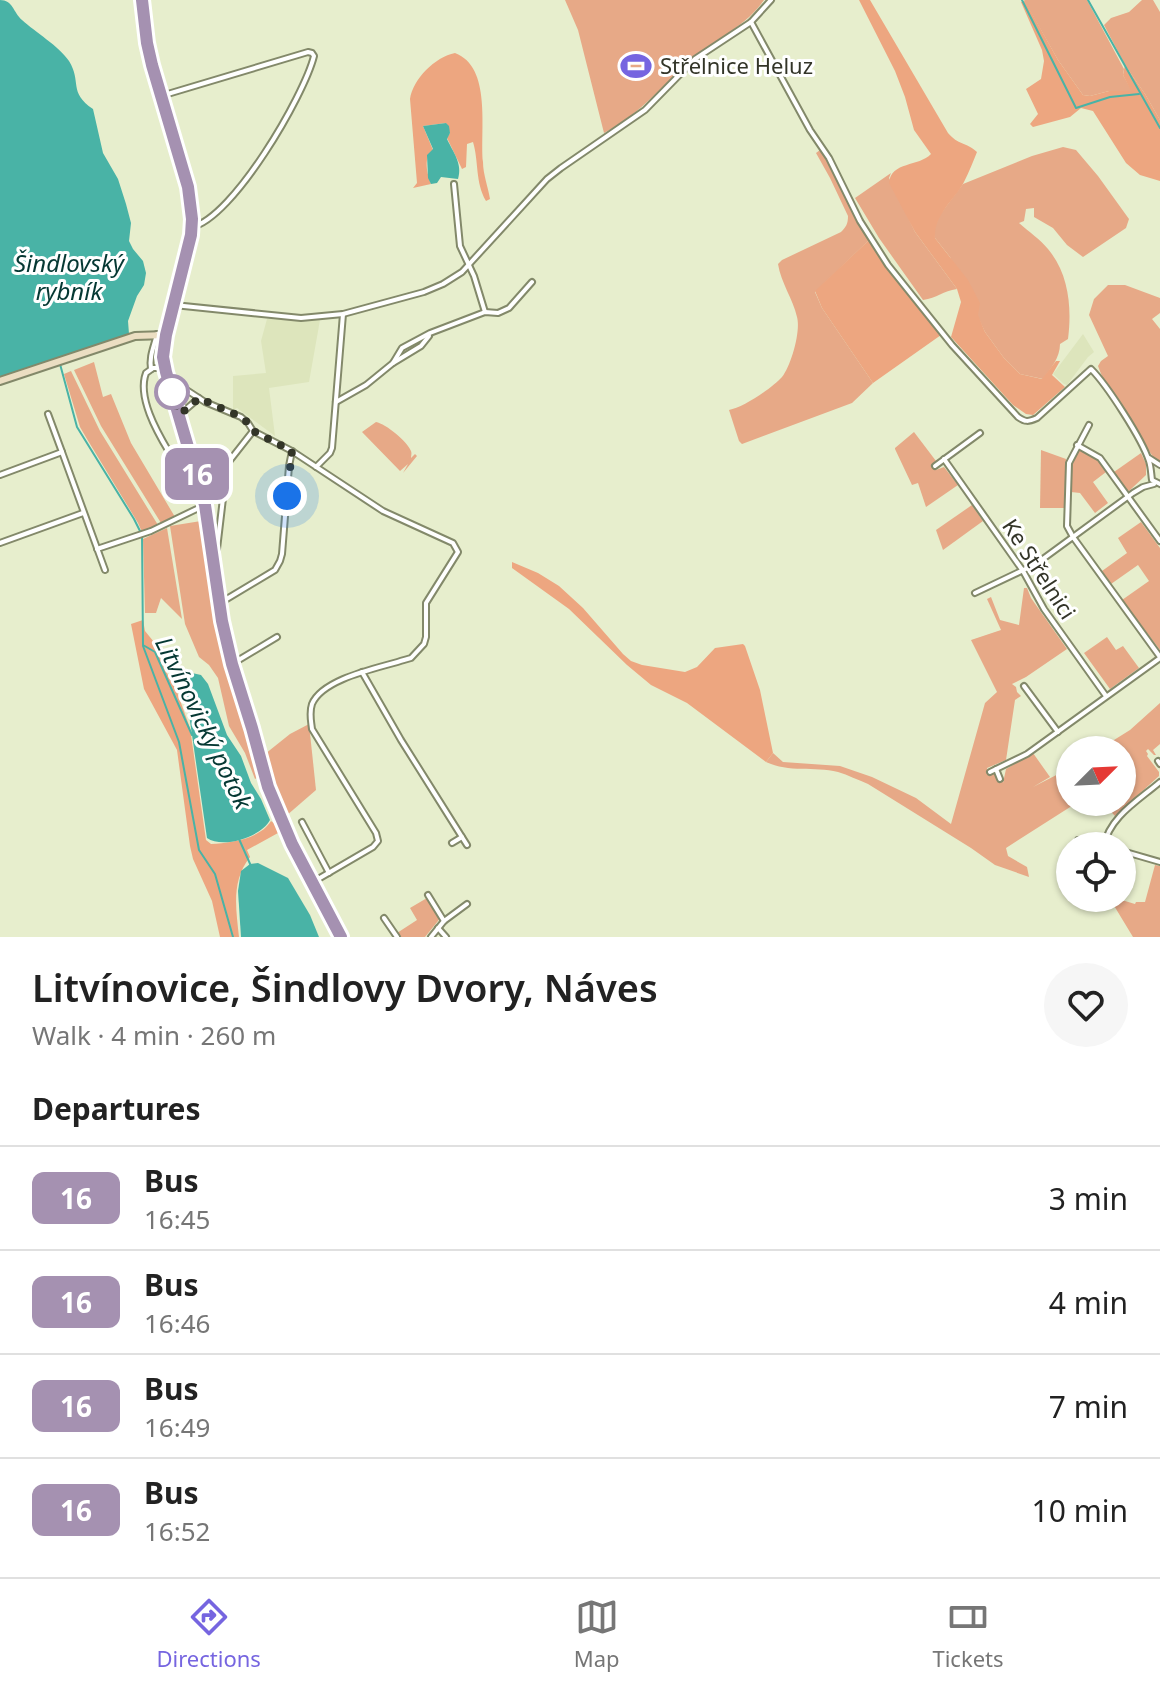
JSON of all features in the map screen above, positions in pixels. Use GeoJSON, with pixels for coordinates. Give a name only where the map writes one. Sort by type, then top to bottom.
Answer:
{"type":"FeatureCollection","features":[{"type":"Feature","properties":{"kind":"street"},"geometry":{"type":"LineString","coordinates":[[142,0],[147,43],[188,187],[192,227],[166,335],[165,368],[202,492],[232,664],[268,787],[284,827],[341,937]]}},
{"type":"Feature","properties":{"kind":"street"},"geometry":{"type":"LineString","coordinates":[[174,305],[301,318],[343,314],[434,288],[454,278],[547,179],[645,110],[695,59],[751,22],[771,0]]}},
{"type":"Feature","properties":{"kind":"street"},"geometry":{"type":"LineString","coordinates":[[751,22],[806,123],[829,158],[860,221],[888,265],[952,345],[1018,417],[1029,422],[1037,418],[1091,369],[1101,379],[1148,456],[1160,466]]}},
{"type":"Feature","properties":{"kind":"street"},"geometry":{"type":"LineString","coordinates":[[161,96],[308,52],[314,56],[276,135],[247,178],[216,214],[199,226],[192,227]]}},
{"type":"Feature","properties":{"kind":"street"},"geometry":{"type":"LineString","coordinates":[[454,184],[460,246],[485,312]]}},
{"type":"Feature","properties":{"kind":"street"},"geometry":{"type":"LineString","coordinates":[[336,402],[421,346],[430,333],[485,312],[498,313],[509,308],[532,282]]}},
{"type":"Feature","properties":{"kind":"street"},"geometry":{"type":"LineString","coordinates":[[316,467],[332,448],[343,314]]}},
{"type":"Feature","properties":{"kind":"street"},"geometry":{"type":"LineString","coordinates":[[151,369],[150,355],[157,334]]}},
{"type":"Feature","properties":{"kind":"street"},"geometry":{"type":"LineString","coordinates":[[0,381],[135,336],[166,335]]}},
{"type":"Feature","properties":{"kind":"street"},"geometry":{"type":"LineString","coordinates":[[165,368],[151,369],[144,377],[145,401],[167,449],[172,453],[189,448]]}},
{"type":"Feature","properties":{"kind":"street"},"geometry":{"type":"LineString","coordinates":[[182,387],[241,417],[253,431],[292,451],[383,511],[453,543],[457,548],[458,552],[426,603],[424,644],[411,658],[338,682],[319,695],[311,706],[312,729],[378,841],[312,883]]}},
{"type":"Feature","properties":{"kind":"street"},"geometry":{"type":"LineString","coordinates":[[178,413],[199,398]]}},
{"type":"Feature","properties":{"kind":"street"},"geometry":{"type":"LineString","coordinates":[[48,414],[105,570]]}},
{"type":"Feature","properties":{"kind":"street"},"geometry":{"type":"LineString","coordinates":[[990,772],[1027,754],[1160,657],[1067,526],[1069,463],[1089,425]]}},
{"type":"Feature","properties":{"kind":"street"},"geometry":{"type":"LineString","coordinates":[[202,492],[253,431]]}},
{"type":"Feature","properties":{"kind":"street"},"geometry":{"type":"LineString","coordinates":[[935,466],[980,433]]}},
{"type":"Feature","properties":{"kind":"street"},"geometry":{"type":"LineString","coordinates":[[1077,445],[1100,458],[1160,541]]}},
{"type":"Feature","properties":{"kind":"street"},"geometry":{"type":"LineString","coordinates":[[219,603],[278,566],[282,554],[292,451]]}},
{"type":"Feature","properties":{"kind":"street"},"geometry":{"type":"LineString","coordinates":[[0,475],[62,452]]}},
{"type":"Feature","properties":{"kind":"street"},"geometry":{"type":"LineString","coordinates":[[1148,456],[1152,480],[1159,484]]}},
{"type":"Feature","properties":{"kind":"street","name":"Ke Střelnici"},"geometry":{"type":"LineString","coordinates":[[944,459],[1106,696]]}},
{"type":"Feature","properties":{"kind":"street"},"geometry":{"type":"LineString","coordinates":[[1143,487],[1155,467],[1160,466]]}},
{"type":"Feature","properties":{"kind":"street"},"geometry":{"type":"LineString","coordinates":[[212,557],[217,549],[220,527],[224,469]]}},
{"type":"Feature","properties":{"kind":"street"},"geometry":{"type":"LineString","coordinates":[[975,593],[1023,571],[1143,487],[1159,484]]}},
{"type":"Feature","properties":{"kind":"street"},"geometry":{"type":"LineString","coordinates":[[97,549],[151,531],[205,505]]}},
{"type":"Feature","properties":{"kind":"street"},"geometry":{"type":"LineString","coordinates":[[0,543],[83,513]]}},
{"type":"Feature","properties":{"kind":"street"},"geometry":{"type":"LineString","coordinates":[[232,664],[277,637]]}},
{"type":"Feature","properties":{"kind":"street"},"geometry":{"type":"LineString","coordinates":[[362,672],[467,845]]}},
{"type":"Feature","properties":{"kind":"street"},"geometry":{"type":"LineString","coordinates":[[1024,686],[1058,732]]}},
{"type":"Feature","properties":{"kind":"street"},"geometry":{"type":"LineString","coordinates":[[996,769],[1000,779]]}},
{"type":"Feature","properties":{"kind":"street"},"geometry":{"type":"LineString","coordinates":[[1107,832],[1114,822],[1160,782]]}},
{"type":"Feature","properties":{"kind":"street"},"geometry":{"type":"LineString","coordinates":[[302,822],[329,873]]}},
{"type":"Feature","properties":{"kind":"street"},"geometry":{"type":"LineString","coordinates":[[452,843],[462,837]]}},
{"type":"Feature","properties":{"kind":"street"},"geometry":{"type":"LineString","coordinates":[[1136,855],[1160,862]]}},
{"type":"Feature","properties":{"kind":"street"},"geometry":{"type":"LineString","coordinates":[[428,895],[444,921]]}},
{"type":"Feature","properties":{"kind":"street"},"geometry":{"type":"LineString","coordinates":[[431,937],[444,921],[467,904]]}},
{"type":"Feature","properties":{"kind":"street"},"geometry":{"type":"LineString","coordinates":[[384,918],[397,937]]}},
{"type":"Feature","properties":{"kind":"street"},"geometry":{"type":"LineString","coordinates":[[438,928],[446,937]]}},
{"type":"Feature","properties":{"kind":"shaded area","name":"Střelnice Heluz"},"geometry":{"type":"Polygon","coordinates":[[[565,0],[764,0],[749,17],[696,56],[641,107],[604,133],[578,30],[565,0]]]}},
{"type":"Feature","properties":{"kind":"shaded area"},"geometry":{"type":"Polygon","coordinates":[[[859,0],[870,0],[948,133],[977,152],[964,182],[941,215],[935,238],[968,280],[980,303],[978,315],[985,332],[1020,374],[1042,379],[1056,361],[1060,361],[1052,375],[1065,387],[1033,415],[1013,405],[951,337],[961,302],[957,289],[915,232],[889,183],[895,171],[931,154],[914,130],[895,71],[859,0]]]}},
{"type":"Feature","properties":{"kind":"shaded area"},"geometry":{"type":"Polygon","coordinates":[[[1024,0],[1087,0],[1124,69],[1123,75],[1132,91],[1083,95],[1058,60],[1024,0]]]}},
{"type":"Feature","properties":{"kind":"shaded area"},"geometry":{"type":"Polygon","coordinates":[[[1142,0],[1153,0],[1160,12],[1160,120],[1104,25],[1111,18],[1129,12],[1142,0]]]}},
{"type":"Feature","properties":{"kind":"shaded area"},"geometry":{"type":"Polygon","coordinates":[[[1025,1],[1058,60],[1083,95],[1131,91],[1123,75],[1125,65],[1160,120],[1160,181],[1140,175],[1126,163],[1093,111],[1081,108],[1070,117],[1033,127],[1030,124],[1038,114],[1026,89],[1041,79],[1044,61],[1021,2],[1025,1]]]}},
{"type":"Feature","properties":{"kind":"shaded area"},"geometry":{"type":"Polygon","coordinates":[[[455,53],[467,60],[475,71],[479,85],[483,117],[483,167],[490,199],[486,201],[480,187],[473,142],[467,144],[466,167],[462,169],[447,138],[450,133],[446,123],[423,126],[433,150],[427,161],[431,184],[413,188],[417,183],[410,99],[412,91],[433,64],[455,53]]]}},
{"type":"Feature","properties":{"kind":"shaded area"},"geometry":{"type":"Polygon","coordinates":[[[1063,147],[1076,150],[1129,219],[1126,228],[1083,257],[1067,245],[1053,228],[1034,217],[1034,208],[1026,209],[1024,221],[1019,223],[1042,242],[1055,259],[1065,280],[1069,303],[1068,339],[1060,344],[1057,358],[1043,379],[1020,374],[1004,358],[985,332],[950,257],[935,238],[934,230],[939,216],[963,184],[1063,147]]]}},
{"type":"Feature","properties":{"kind":"shaded area"},"geometry":{"type":"Polygon","coordinates":[[[820,150],[869,240],[815,292],[822,308],[873,383],[852,403],[742,444],[729,410],[757,397],[782,377],[789,365],[796,339],[797,317],[778,264],[841,232],[847,223],[848,216],[816,153],[820,150]]]}},
{"type":"Feature","properties":{"kind":"shaded area"},"geometry":{"type":"Polygon","coordinates":[[[891,173],[889,178],[915,232],[957,289],[923,300],[855,198],[891,173]]]}},
{"type":"Feature","properties":{"kind":"shaded area"},"geometry":{"type":"Polygon","coordinates":[[[869,240],[889,272],[941,335],[873,383],[822,308],[815,291],[869,240]]]}},
{"type":"Feature","properties":{"kind":"shaded area"},"geometry":{"type":"Polygon","coordinates":[[[1108,285],[1125,285],[1160,298],[1160,313],[1152,319],[1160,329],[1160,462],[1156,461],[1124,415],[1098,366],[1108,356],[1089,315],[1094,299],[1108,285]]]}},
{"type":"Feature","properties":{"kind":"shaded area"},"geometry":{"type":"Polygon","coordinates":[[[267,319],[320,320],[309,382],[269,388],[275,436],[237,408],[233,410],[233,376],[266,373],[261,341],[267,319]]]}},
{"type":"Feature","properties":{"kind":"shaded area"},"geometry":{"type":"Polygon","coordinates":[[[1083,334],[1094,352],[1067,385],[1064,384],[1053,374],[1083,334]]]}},
{"type":"Feature","properties":{"kind":"shaded area"},"geometry":{"type":"Polygon","coordinates":[[[94,362],[103,397],[111,394],[131,443],[175,517],[161,523],[101,426],[74,370],[94,362]]]}},
{"type":"Feature","properties":{"kind":"shaded area"},"geometry":{"type":"Polygon","coordinates":[[[71,371],[100,431],[158,525],[142,532],[80,427],[64,374],[71,371]]]}},
{"type":"Feature","properties":{"kind":"shaded area"},"geometry":{"type":"Polygon","coordinates":[[[376,422],[401,438],[411,451],[411,458],[415,454],[417,456],[403,473],[408,464],[400,471],[362,432],[376,422]]]}},
{"type":"Feature","properties":{"kind":"shaded area"},"geometry":{"type":"Polygon","coordinates":[[[914,432],[936,461],[932,465],[936,470],[944,467],[958,485],[926,507],[918,483],[912,485],[895,449],[914,432]]]}},
{"type":"Feature","properties":{"kind":"shaded area"},"geometry":{"type":"Polygon","coordinates":[[[1081,448],[1097,459],[1106,472],[1093,482],[1108,503],[1095,513],[1080,493],[1071,492],[1070,464],[1081,448]]]}},
{"type":"Feature","properties":{"kind":"shaded area"},"geometry":{"type":"Polygon","coordinates":[[[1041,450],[1066,459],[1064,508],[1040,508],[1041,450]]]}},
{"type":"Feature","properties":{"kind":"shaded area"},"geometry":{"type":"Polygon","coordinates":[[[1141,453],[1146,464],[1146,475],[1129,491],[1114,472],[1141,453]]]}},
{"type":"Feature","properties":{"kind":"shaded area"},"geometry":{"type":"Polygon","coordinates":[[[972,505],[983,521],[943,550],[936,530],[972,505]]]}},
{"type":"Feature","properties":{"kind":"shaded area"},"geometry":{"type":"Polygon","coordinates":[[[201,521],[220,638],[260,776],[255,779],[245,753],[229,726],[218,678],[199,657],[185,624],[170,526],[201,521]]]}},
{"type":"Feature","properties":{"kind":"shaded area"},"geometry":{"type":"Polygon","coordinates":[[[1141,522],[1160,548],[1160,650],[1122,600],[1149,581],[1138,565],[1111,584],[1102,571],[1127,553],[1118,538],[1141,522]]]}},
{"type":"Feature","properties":{"kind":"shaded area"},"geometry":{"type":"Polygon","coordinates":[[[167,528],[182,619],[161,598],[156,613],[145,613],[143,539],[167,528]]]}},
{"type":"Feature","properties":{"kind":"shaded area"},"geometry":{"type":"Polygon","coordinates":[[[512,562],[559,586],[623,654],[642,665],[685,672],[697,667],[715,648],[743,644],[760,690],[773,753],[766,762],[687,703],[651,685],[569,609],[512,568],[512,562]]]}},
{"type":"Feature","properties":{"kind":"shaded area"},"geometry":{"type":"Polygon","coordinates":[[[1024,588],[1027,588],[1067,649],[1012,684],[1021,696],[1015,700],[1006,760],[987,768],[997,779],[1003,777],[1003,783],[1006,769],[1033,753],[1050,777],[1033,787],[1056,775],[1056,816],[1006,848],[1008,856],[1027,867],[1029,877],[995,865],[868,784],[838,772],[784,767],[766,762],[773,753],[783,762],[840,766],[916,798],[951,824],[985,703],[997,692],[971,640],[1001,630],[987,599],[991,597],[1000,620],[1019,625],[1024,588]]]}},
{"type":"Feature","properties":{"kind":"shaded area"},"geometry":{"type":"Polygon","coordinates":[[[143,620],[145,631],[158,647],[161,662],[177,692],[190,728],[206,840],[211,844],[244,839],[260,832],[271,821],[278,833],[247,850],[250,857],[240,876],[236,895],[239,937],[220,937],[212,901],[193,859],[177,750],[144,689],[131,624],[143,620]]]}},
{"type":"Feature","properties":{"kind":"shaded area"},"geometry":{"type":"Polygon","coordinates":[[[1107,637],[1116,650],[1123,646],[1139,668],[1110,689],[1084,653],[1107,637]]]}},
{"type":"Feature","properties":{"kind":"shaded area"},"geometry":{"type":"Polygon","coordinates":[[[1160,703],[1160,744],[1153,750],[1156,755],[1148,749],[1146,751],[1159,776],[1136,797],[1136,736],[1120,736],[1160,703]]]}},
{"type":"Feature","properties":{"kind":"shaded area"},"geometry":{"type":"Polygon","coordinates":[[[309,724],[316,790],[286,816],[265,754],[290,734],[309,724]]]}},
{"type":"Feature","properties":{"kind":"shaded area"},"geometry":{"type":"Polygon","coordinates":[[[1155,865],[1160,866],[1160,937],[1133,937],[1118,912],[1136,912],[1136,902],[1145,902],[1155,865]]]}},
{"type":"Feature","properties":{"kind":"shaded area"},"geometry":{"type":"Polygon","coordinates":[[[427,898],[438,921],[425,937],[400,937],[397,933],[417,920],[410,908],[427,898]]]}},
{"type":"Feature","properties":{"kind":"water","name":"Šindlovský rybník"},"geometry":{"type":"Polygon","coordinates":[[[0,0],[10,4],[22,20],[65,55],[73,68],[78,92],[93,109],[103,153],[118,179],[131,223],[129,241],[143,261],[146,273],[128,321],[129,334],[0,379],[0,0]]]}},
{"type":"Feature","properties":{"kind":"water"},"geometry":{"type":"Polygon","coordinates":[[[446,123],[450,133],[447,139],[458,163],[458,179],[441,177],[437,183],[431,184],[427,155],[433,149],[423,126],[446,123]]]}},
{"type":"Feature","properties":{"kind":"water"},"geometry":{"type":"Polygon","coordinates":[[[192,673],[201,675],[208,684],[227,735],[241,756],[270,820],[259,832],[241,840],[222,842],[207,838],[184,680],[192,673]]]}},
{"type":"Feature","properties":{"kind":"water"},"geometry":{"type":"Polygon","coordinates":[[[258,863],[288,878],[319,937],[241,937],[238,891],[241,871],[250,864],[258,863]]]}},
{"type":"Feature","properties":{"kind":"waterway"},"geometry":{"type":"LineString","coordinates":[[1022,0],[1076,108],[1110,97],[1139,94]]}},
{"type":"Feature","properties":{"kind":"waterway"},"geometry":{"type":"LineString","coordinates":[[1088,0],[1160,128]]}},
{"type":"Feature","properties":{"kind":"waterway","name":"Litvínovický potok"},"geometry":{"type":"LineString","coordinates":[[60,364],[77,427],[142,535],[143,645],[155,652],[192,735]]}},
{"type":"Feature","properties":{"kind":"waterway"},"geometry":{"type":"LineString","coordinates":[[143,646],[179,742],[199,850],[215,874],[233,937]]}},
{"type":"Feature","properties":{"kind":"waterway","name":"Litvínovický potok"},"geometry":{"type":"LineString","coordinates":[[239,839],[251,866]]}},
{"type":"Feature","properties":{"kind":"bus line","name":"16"},"geometry":{"type":"LineString","coordinates":[[142,0],[152,65],[188,187],[192,219],[191,235],[166,335],[163,357],[166,372],[205,505],[222,621],[268,787],[292,844],[341,937]]}},
{"type":"Feature","properties":{"kind":"place","name":"Střelnice Heluz"},"geometry":{"type":"Point","coordinates":[636,66]}},
{"type":"Feature","properties":{"kind":"route"},"geometry":{"type":"LineString","coordinates":[[172,392],[178,413],[199,398],[241,417],[253,431],[292,451],[287,496]]}}]}
